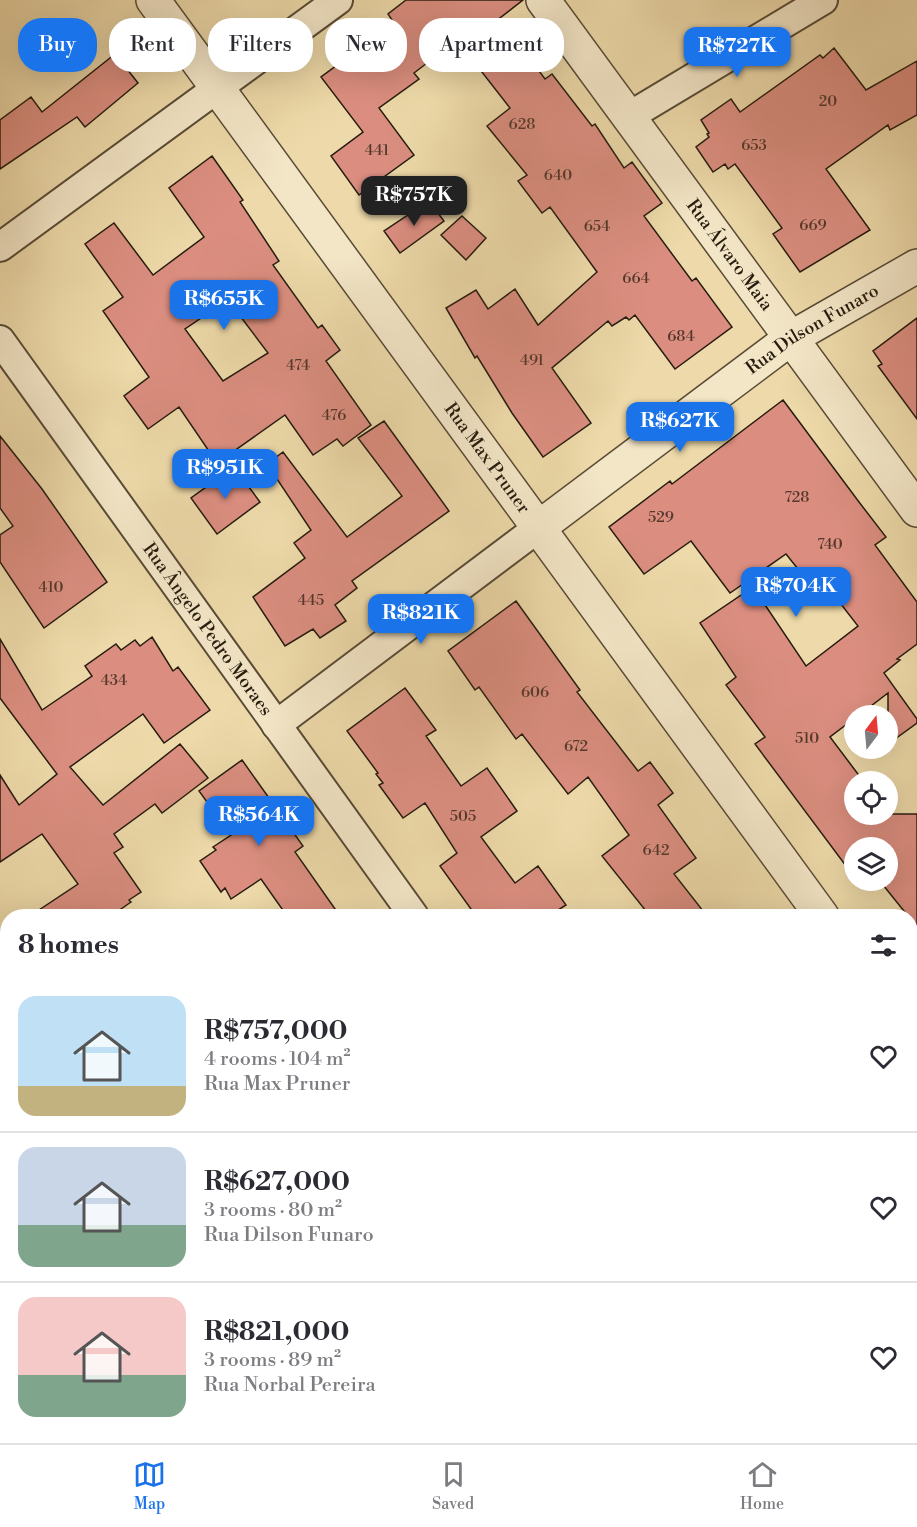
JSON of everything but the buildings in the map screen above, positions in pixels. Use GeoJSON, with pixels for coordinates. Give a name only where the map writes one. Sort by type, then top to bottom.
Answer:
{"type":"FeatureCollection","features":[{"type":"Feature","properties":{"kind":"street","name":"Rua Max Pruner"},"geometry":{"type":"LineString","coordinates":[[153,0],[817,909]]}},
{"type":"Feature","properties":{"kind":"street"},"geometry":{"type":"LineString","coordinates":[[0,248],[338,0]]}},
{"type":"Feature","properties":{"kind":"street","name":"Rua Álvaro Maia"},"geometry":{"type":"LineString","coordinates":[[543,0],[917,510]]}},
{"type":"Feature","properties":{"kind":"street"},"geometry":{"type":"LineString","coordinates":[[628,117],[822,0]]}},
{"type":"Feature","properties":{"kind":"street","name":"Rua Dilson Funaro"},"geometry":{"type":"LineString","coordinates":[[538,528],[791,338],[917,266]]}},
{"type":"Feature","properties":{"kind":"street","name":"Rua Ângelo Pedro Moraes"},"geometry":{"type":"LineString","coordinates":[[0,340],[409,909]]}},
{"type":"Feature","properties":{"kind":"street"},"geometry":{"type":"LineString","coordinates":[[276,725],[538,528]]}}]}
